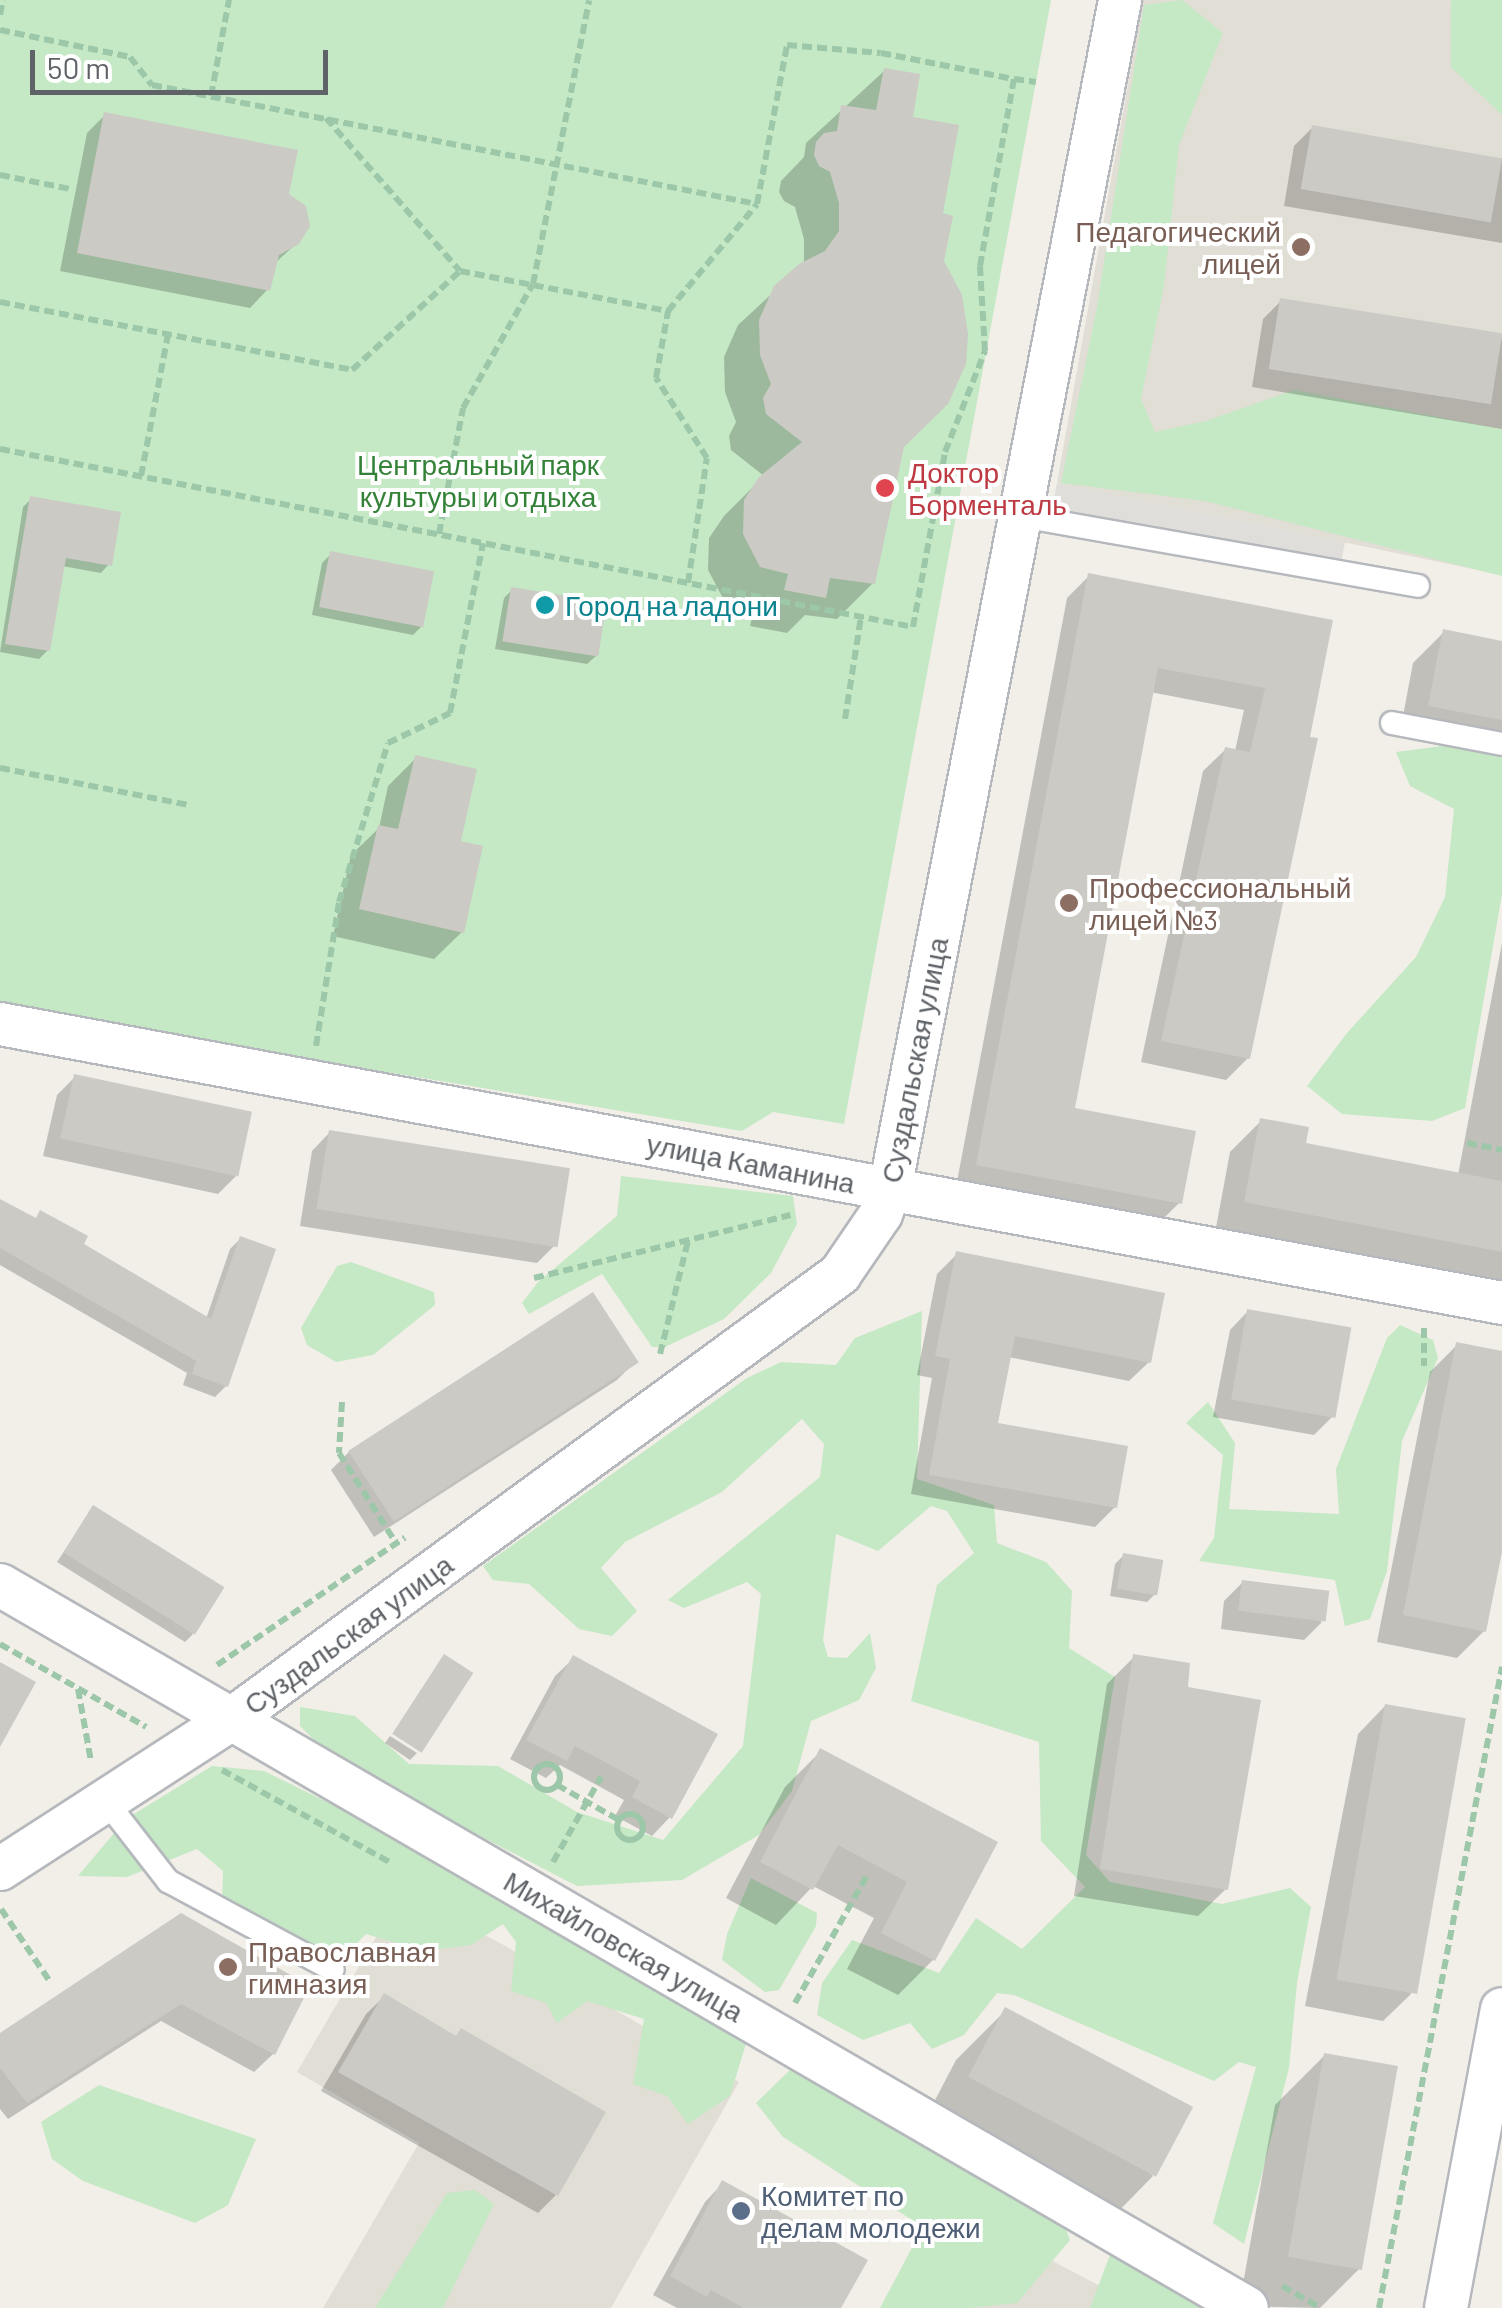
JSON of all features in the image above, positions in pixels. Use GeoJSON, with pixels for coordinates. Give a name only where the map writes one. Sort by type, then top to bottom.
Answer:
{"type":"FeatureCollection","features":[{"type":"Feature","properties":{"kind":"street","name":"Суздальская улица"},"geometry":{"type":"LineString","coordinates":[[0,1869],[233,1718],[840,1274],[880,1214],[890,1189],[1120,0]]}},
{"type":"Feature","properties":{"kind":"street","name":"улица Каманина"},"geometry":{"type":"LineString","coordinates":[[0,1024],[1502,1303]]}},
{"type":"Feature","properties":{"kind":"street","name":"Михайловская улица"},"geometry":{"type":"LineString","coordinates":[[0,1584],[1247,2308]]}},
{"type":"Feature","properties":{"kind":"street"},"geometry":{"type":"LineString","coordinates":[[1446,2308],[1502,2009]]}},
{"type":"Feature","properties":{"kind":"lane"},"geometry":{"type":"LineString","coordinates":[[1022,516],[1418,586]]}},
{"type":"Feature","properties":{"kind":"lane"},"geometry":{"type":"LineString","coordinates":[[1392,723],[1502,744]]}},
{"type":"Feature","properties":{"kind":"lane"},"geometry":{"type":"LineString","coordinates":[[106,1800],[168,1881],[333,1970]]}},
{"type":"Feature","properties":{"kind":"path"},"geometry":{"type":"LineString","coordinates":[[0,16],[3,0]]}},
{"type":"Feature","properties":{"kind":"path"},"geometry":{"type":"LineString","coordinates":[[211,96],[229,0]]}},
{"type":"Feature","properties":{"kind":"path"},"geometry":{"type":"LineString","coordinates":[[440,534],[463,408],[533,284],[589,0]]}},
{"type":"Feature","properties":{"kind":"path"},"geometry":{"type":"LineString","coordinates":[[0,30],[130,57],[152,85],[757,204]]}},
{"type":"Feature","properties":{"kind":"path"},"geometry":{"type":"LineString","coordinates":[[688,583],[707,458],[656,378],[668,311],[757,204],[788,45],[880,53],[1036,82]]}},
{"type":"Feature","properties":{"kind":"path"},"geometry":{"type":"LineString","coordinates":[[0,449],[913,628],[945,452],[985,351],[980,266],[1014,79]]}},
{"type":"Feature","properties":{"kind":"path"},"geometry":{"type":"LineString","coordinates":[[326,117],[460,271],[668,311]]}},
{"type":"Feature","properties":{"kind":"path"},"geometry":{"type":"LineString","coordinates":[[0,175],[70,189]]}},
{"type":"Feature","properties":{"kind":"path"},"geometry":{"type":"LineString","coordinates":[[0,302],[352,370],[460,271]]}},
{"type":"Feature","properties":{"kind":"path"},"geometry":{"type":"LineString","coordinates":[[141,476],[168,334]]}},
{"type":"Feature","properties":{"kind":"path"},"geometry":{"type":"LineString","coordinates":[[310,1080],[338,902],[388,743],[450,713],[483,544]]}},
{"type":"Feature","properties":{"kind":"path"},"geometry":{"type":"LineString","coordinates":[[845,720],[860,618]]}},
{"type":"Feature","properties":{"kind":"path"},"geometry":{"type":"LineString","coordinates":[[0,768],[189,806]]}},
{"type":"Feature","properties":{"kind":"path"},"geometry":{"type":"LineString","coordinates":[[1467,1143],[1502,1150]]}},
{"type":"Feature","properties":{"kind":"path"},"geometry":{"type":"LineString","coordinates":[[534,1278],[799,1212]]}},
{"type":"Feature","properties":{"kind":"path"},"geometry":{"type":"LineString","coordinates":[[657,1365],[688,1241]]}},
{"type":"Feature","properties":{"kind":"path"},"geometry":{"type":"LineString","coordinates":[[1424,1320],[1435,1322]]}},
{"type":"Feature","properties":{"kind":"path"},"geometry":{"type":"LineString","coordinates":[[342,1402],[338,1454],[396,1543]]}},
{"type":"Feature","properties":{"kind":"path"},"geometry":{"type":"LineString","coordinates":[[0,1644],[186,1750]]}},
{"type":"Feature","properties":{"kind":"path"},"geometry":{"type":"LineString","coordinates":[[1380,2308],[1502,1668]]}},
{"type":"Feature","properties":{"kind":"path"},"geometry":{"type":"LineString","coordinates":[[78,1688],[92,1761]]}},
{"type":"Feature","properties":{"kind":"path"},"geometry":{"type":"LineString","coordinates":[[544,1764],[554,1767],[560,1775],[557,1785],[549,1790],[539,1788],[536,1770],[544,1764]]}},
{"type":"Feature","properties":{"kind":"path"},"geometry":{"type":"LineString","coordinates":[[550,1868],[601,1777]]}},
{"type":"Feature","properties":{"kind":"path"},"geometry":{"type":"LineString","coordinates":[[557,1785],[619,1820]]}},
{"type":"Feature","properties":{"kind":"path"},"geometry":{"type":"LineString","coordinates":[[627,1814],[638,1816],[643,1824],[641,1834],[632,1840],[622,1838],[619,1820],[627,1814]]}},
{"type":"Feature","properties":{"kind":"path"},"geometry":{"type":"LineString","coordinates":[[777,2035],[866,1877]]}},
{"type":"Feature","properties":{"kind":"path"},"geometry":{"type":"LineString","coordinates":[[0,1908],[51,1983]]}},
{"type":"Feature","properties":{"kind":"shaded area","name":"Педагогический лицей"},"geometry":{"type":"Polygon","coordinates":[[[1143,0],[1448,0],[1502,10],[1502,575],[1057,483],[1143,0]]]}},
{"type":"Feature","properties":{"kind":"shaded area"},"geometry":{"type":"Polygon","coordinates":[[[1057,483],[1346,539],[1341,564],[1052,508],[1057,483]]]}},
{"type":"Feature","properties":{"kind":"shaded area"},"geometry":{"type":"Polygon","coordinates":[[[402,1893],[500,1943],[739,2082],[611,2308],[323,2308],[419,2143],[297,2072],[402,1893]]]}},
{"type":"Feature","properties":{"kind":"shaded area"},"geometry":{"type":"Polygon","coordinates":[[[963,2214],[1142,2308],[911,2308],[963,2214]]]}},
{"type":"Feature","properties":{"kind":"green space","name":"Центральный парк культуры и отдыха"},"geometry":{"type":"Polygon","coordinates":[[[0,0],[1051,0],[844,1124],[773,1112],[742,1131],[0,1008],[0,0]]]}},
{"type":"Feature","properties":{"kind":"green space"},"geometry":{"type":"Polygon","coordinates":[[[1182,0],[1223,33],[1179,145],[1164,286],[1141,399],[1155,432],[1206,421],[1294,390],[1502,429],[1502,576],[1205,501],[1061,483],[1097,307],[1144,5],[1182,0]]]}},
{"type":"Feature","properties":{"kind":"green space"},"geometry":{"type":"Polygon","coordinates":[[[1451,0],[1502,0],[1502,115],[1451,67],[1451,0]]]}},
{"type":"Feature","properties":{"kind":"green space"},"geometry":{"type":"Polygon","coordinates":[[[1442,746],[1502,754],[1502,894],[1465,1108],[1432,1121],[1342,1114],[1307,1086],[1347,1033],[1416,957],[1445,897],[1454,809],[1410,786],[1396,752],[1442,746]]]}},
{"type":"Feature","properties":{"kind":"green space"},"geometry":{"type":"Polygon","coordinates":[[[621,1176],[793,1196],[797,1224],[771,1273],[724,1319],[665,1347],[652,1347],[602,1274],[529,1314],[522,1303],[538,1282],[617,1216],[621,1176]]]}},
{"type":"Feature","properties":{"kind":"green space"},"geometry":{"type":"Polygon","coordinates":[[[351,1262],[434,1292],[435,1305],[373,1355],[336,1362],[307,1345],[301,1328],[337,1266],[351,1262]]]}},
{"type":"Feature","properties":{"kind":"green space"},"geometry":{"type":"Polygon","coordinates":[[[922,1311],[917,1479],[994,1505],[997,1543],[1046,1562],[1072,1591],[1069,1648],[1115,1677],[1086,1855],[1110,1882],[1222,1904],[1290,1888],[1311,1907],[1297,1983],[1289,2068],[1244,2244],[1213,2223],[1256,2067],[1239,2062],[1214,2081],[1014,1995],[997,1993],[964,2035],[932,2049],[910,2023],[863,2040],[817,2015],[822,1983],[852,1940],[939,1973],[976,1918],[1022,1949],[1085,1887],[1041,1841],[1039,1742],[911,1701],[937,1585],[974,1553],[947,1511],[931,1506],[878,1551],[836,1534],[823,1640],[828,1657],[847,1658],[870,1633],[876,1668],[859,1700],[811,1721],[792,1791],[759,1835],[682,1880],[577,1886],[335,1761],[300,1726],[300,1707],[355,1716],[409,1764],[498,1766],[577,1812],[663,1840],[743,1746],[761,1594],[747,1582],[684,1608],[668,1600],[820,1477],[824,1444],[802,1419],[722,1492],[625,1542],[601,1568],[637,1611],[612,1636],[579,1629],[529,1584],[493,1580],[483,1566],[747,1378],[781,1362],[836,1365],[855,1338],[922,1311]]]}},
{"type":"Feature","properties":{"kind":"green space"},"geometry":{"type":"Polygon","coordinates":[[[1400,1325],[1433,1340],[1438,1358],[1402,1441],[1387,1571],[1370,1619],[1345,1626],[1335,1580],[1199,1561],[1214,1538],[1223,1455],[1186,1423],[1208,1402],[1235,1443],[1229,1509],[1339,1514],[1336,1469],[1387,1338],[1400,1325]]]}},
{"type":"Feature","properties":{"kind":"green space"},"geometry":{"type":"Polygon","coordinates":[[[212,1766],[264,1771],[382,1829],[749,2034],[730,2096],[688,2124],[667,2096],[633,2084],[644,2019],[587,2001],[557,2023],[546,2003],[511,1991],[516,1942],[503,1924],[471,1945],[423,1951],[366,1934],[323,1977],[222,1908],[223,1871],[197,1849],[127,1877],[78,1876],[126,1819],[212,1766]]]}},
{"type":"Feature","properties":{"kind":"green space"},"geometry":{"type":"Polygon","coordinates":[[[751,1878],[817,1913],[816,1926],[779,1990],[765,1992],[722,1960],[727,1934],[751,1878]]]}},
{"type":"Feature","properties":{"kind":"green space"},"geometry":{"type":"Polygon","coordinates":[[[798,2062],[1061,2217],[1070,2240],[1017,2303],[969,2308],[880,2308],[923,2227],[783,2137],[756,2103],[798,2062]]]}},
{"type":"Feature","properties":{"kind":"green space"},"geometry":{"type":"Polygon","coordinates":[[[99,2085],[256,2139],[228,2205],[195,2223],[83,2181],[52,2159],[41,2122],[99,2085]]]}},
{"type":"Feature","properties":{"kind":"green space"},"geometry":{"type":"Polygon","coordinates":[[[475,2190],[494,2204],[443,2308],[375,2308],[447,2193],[475,2190]]]}},
{"type":"Feature","properties":{"kind":"green space"},"geometry":{"type":"Polygon","coordinates":[[[1113,2247],[1215,2308],[1090,2308],[1113,2247]]]}},
{"type":"Feature","properties":{"kind":"building"},"geometry":{"type":"Polygon","coordinates":[[[884,68],[920,74],[913,117],[959,125],[943,213],[953,216],[944,261],[962,295],[968,334],[966,364],[948,404],[904,447],[875,584],[830,578],[826,598],[784,590],[788,574],[760,567],[743,534],[744,500],[759,477],[802,442],[766,414],[763,398],[771,384],[760,355],[759,320],[774,286],[799,264],[825,251],[839,231],[839,203],[830,172],[819,166],[814,155],[816,142],[824,133],[837,131],[841,105],[876,110],[884,68]]]}},
{"type":"Feature","properties":{"kind":"building"},"geometry":{"type":"Polygon","coordinates":[[[104,112],[298,150],[289,194],[306,206],[310,226],[299,244],[279,255],[270,291],[77,253],[104,112]]]}},
{"type":"Feature","properties":{"kind":"building"},"geometry":{"type":"Polygon","coordinates":[[[1312,125],[1502,159],[1491,223],[1301,189],[1312,125]]]}},
{"type":"Feature","properties":{"kind":"building"},"geometry":{"type":"Polygon","coordinates":[[[1280,298],[1502,333],[1491,404],[1269,369],[1280,298]]]}},
{"type":"Feature","properties":{"kind":"building"},"geometry":{"type":"Polygon","coordinates":[[[30,496],[121,512],[112,566],[66,558],[50,651],[5,644],[30,496]]]}},
{"type":"Feature","properties":{"kind":"building"},"geometry":{"type":"Polygon","coordinates":[[[330,551],[434,571],[423,627],[319,607],[330,551]]]}},
{"type":"Feature","properties":{"kind":"building","name":"Профессиональный лицей №3"},"geometry":{"type":"Polygon","coordinates":[[[1088,573],[1333,620],[1310,737],[1318,738],[1250,1059],[1161,1041],[1225,747],[1250,752],[1265,688],[1158,668],[1075,1108],[1196,1131],[1182,1204],[976,1165],[1088,573]]]}},
{"type":"Feature","properties":{"kind":"building"},"geometry":{"type":"Polygon","coordinates":[[[511,587],[607,602],[598,656],[502,641],[511,587]]]}},
{"type":"Feature","properties":{"kind":"building"},"geometry":{"type":"Polygon","coordinates":[[[1443,629],[1502,641],[1502,720],[1428,706],[1443,629]]]}},
{"type":"Feature","properties":{"kind":"building"},"geometry":{"type":"Polygon","coordinates":[[[415,755],[477,769],[461,841],[483,846],[464,933],[359,909],[378,825],[398,829],[415,755]]]}},
{"type":"Feature","properties":{"kind":"building"},"geometry":{"type":"Polygon","coordinates":[[[74,1074],[252,1112],[238,1176],[60,1139],[74,1074]]]}},
{"type":"Feature","properties":{"kind":"building"},"geometry":{"type":"Polygon","coordinates":[[[1260,1118],[1309,1127],[1306,1143],[1502,1181],[1502,1252],[1244,1202],[1260,1118]]]}},
{"type":"Feature","properties":{"kind":"building"},"geometry":{"type":"Polygon","coordinates":[[[329,1130],[570,1168],[557,1247],[316,1209],[329,1130]]]}},
{"type":"Feature","properties":{"kind":"building"},"geometry":{"type":"Polygon","coordinates":[[[0,1199],[36,1218],[40,1210],[88,1236],[84,1244],[211,1319],[240,1236],[276,1249],[228,1387],[192,1374],[196,1361],[0,1248],[0,1199]]]}},
{"type":"Feature","properties":{"kind":"building"},"geometry":{"type":"Polygon","coordinates":[[[956,1251],[1165,1293],[1151,1363],[1015,1336],[998,1423],[1128,1446],[1117,1508],[929,1475],[950,1359],[935,1356],[956,1251]]]}},
{"type":"Feature","properties":{"kind":"building"},"geometry":{"type":"Polygon","coordinates":[[[593,1292],[639,1362],[394,1521],[348,1451],[593,1292]]]}},
{"type":"Feature","properties":{"kind":"building"},"geometry":{"type":"Polygon","coordinates":[[[1247,1309],[1351,1327],[1335,1418],[1231,1400],[1247,1309]]]}},
{"type":"Feature","properties":{"kind":"building"},"geometry":{"type":"Polygon","coordinates":[[[1456,1342],[1502,1351],[1502,1552],[1486,1632],[1403,1615],[1456,1342]]]}},
{"type":"Feature","properties":{"kind":"building"},"geometry":{"type":"Polygon","coordinates":[[[93,1505],[224,1587],[195,1635],[63,1552],[93,1505]]]}},
{"type":"Feature","properties":{"kind":"building"},"geometry":{"type":"Polygon","coordinates":[[[1123,1553],[1163,1560],[1157,1596],[1117,1588],[1123,1553]]]}},
{"type":"Feature","properties":{"kind":"building"},"geometry":{"type":"Polygon","coordinates":[[[1242,1580],[1329,1591],[1326,1621],[1238,1611],[1242,1580]]]}},
{"type":"Feature","properties":{"kind":"building"},"geometry":{"type":"Polygon","coordinates":[[[444,1654],[473,1673],[422,1753],[392,1734],[444,1654]]]}},
{"type":"Feature","properties":{"kind":"building"},"geometry":{"type":"Polygon","coordinates":[[[1133,1654],[1190,1663],[1188,1687],[1261,1700],[1228,1890],[1100,1869],[1133,1654]]]}},
{"type":"Feature","properties":{"kind":"building"},"geometry":{"type":"Polygon","coordinates":[[[573,1655],[718,1734],[672,1819],[632,1797],[640,1781],[575,1746],[567,1761],[526,1740],[573,1655]]]}},
{"type":"Feature","properties":{"kind":"building"},"geometry":{"type":"Polygon","coordinates":[[[0,1662],[36,1682],[0,1747],[0,1662]]]}},
{"type":"Feature","properties":{"kind":"building"},"geometry":{"type":"Polygon","coordinates":[[[1385,1704],[1466,1718],[1417,1994],[1336,1980],[1385,1704]]]}},
{"type":"Feature","properties":{"kind":"building"},"geometry":{"type":"Polygon","coordinates":[[[820,1748],[998,1842],[935,1961],[881,1933],[907,1882],[838,1845],[813,1890],[760,1862],[820,1748]]]}},
{"type":"Feature","properties":{"kind":"building"},"geometry":{"type":"Polygon","coordinates":[[[181,1913],[310,1986],[275,2055],[181,2004],[27,2103],[0,2068],[0,2033],[181,1913]]]}},
{"type":"Feature","properties":{"kind":"building"},"geometry":{"type":"Polygon","coordinates":[[[384,1993],[456,2036],[461,2028],[606,2112],[558,2196],[338,2072],[384,1993]]]}},
{"type":"Feature","properties":{"kind":"building"},"geometry":{"type":"Polygon","coordinates":[[[1005,2007],[1193,2107],[1156,2177],[968,2077],[1005,2007]]]}},
{"type":"Feature","properties":{"kind":"building"},"geometry":{"type":"Polygon","coordinates":[[[1324,2053],[1398,2066],[1362,2270],[1288,2257],[1324,2053]]]}},
{"type":"Feature","properties":{"kind":"building"},"geometry":{"type":"Polygon","coordinates":[[[722,2180],[868,2260],[841,2308],[744,2308],[711,2290],[707,2297],[670,2276],[722,2180]]]}},
{"type":"Feature","properties":{"kind":"place","name":"Педагогический лицей"},"geometry":{"type":"Point","coordinates":[1301,247]}},
{"type":"Feature","properties":{"kind":"place","name":"Доктор Борменталь"},"geometry":{"type":"Point","coordinates":[885,488]}},
{"type":"Feature","properties":{"kind":"place","name":"Город на ладони"},"geometry":{"type":"Point","coordinates":[545,605]}},
{"type":"Feature","properties":{"kind":"place","name":"Профессиональный лицей №3"},"geometry":{"type":"Point","coordinates":[1069,903]}},
{"type":"Feature","properties":{"kind":"place","name":"Православная гимназия"},"geometry":{"type":"Point","coordinates":[228,1967]}},
{"type":"Feature","properties":{"kind":"place","name":"Комитет по делам молодежи"},"geometry":{"type":"Point","coordinates":[741,2211]}}]}
